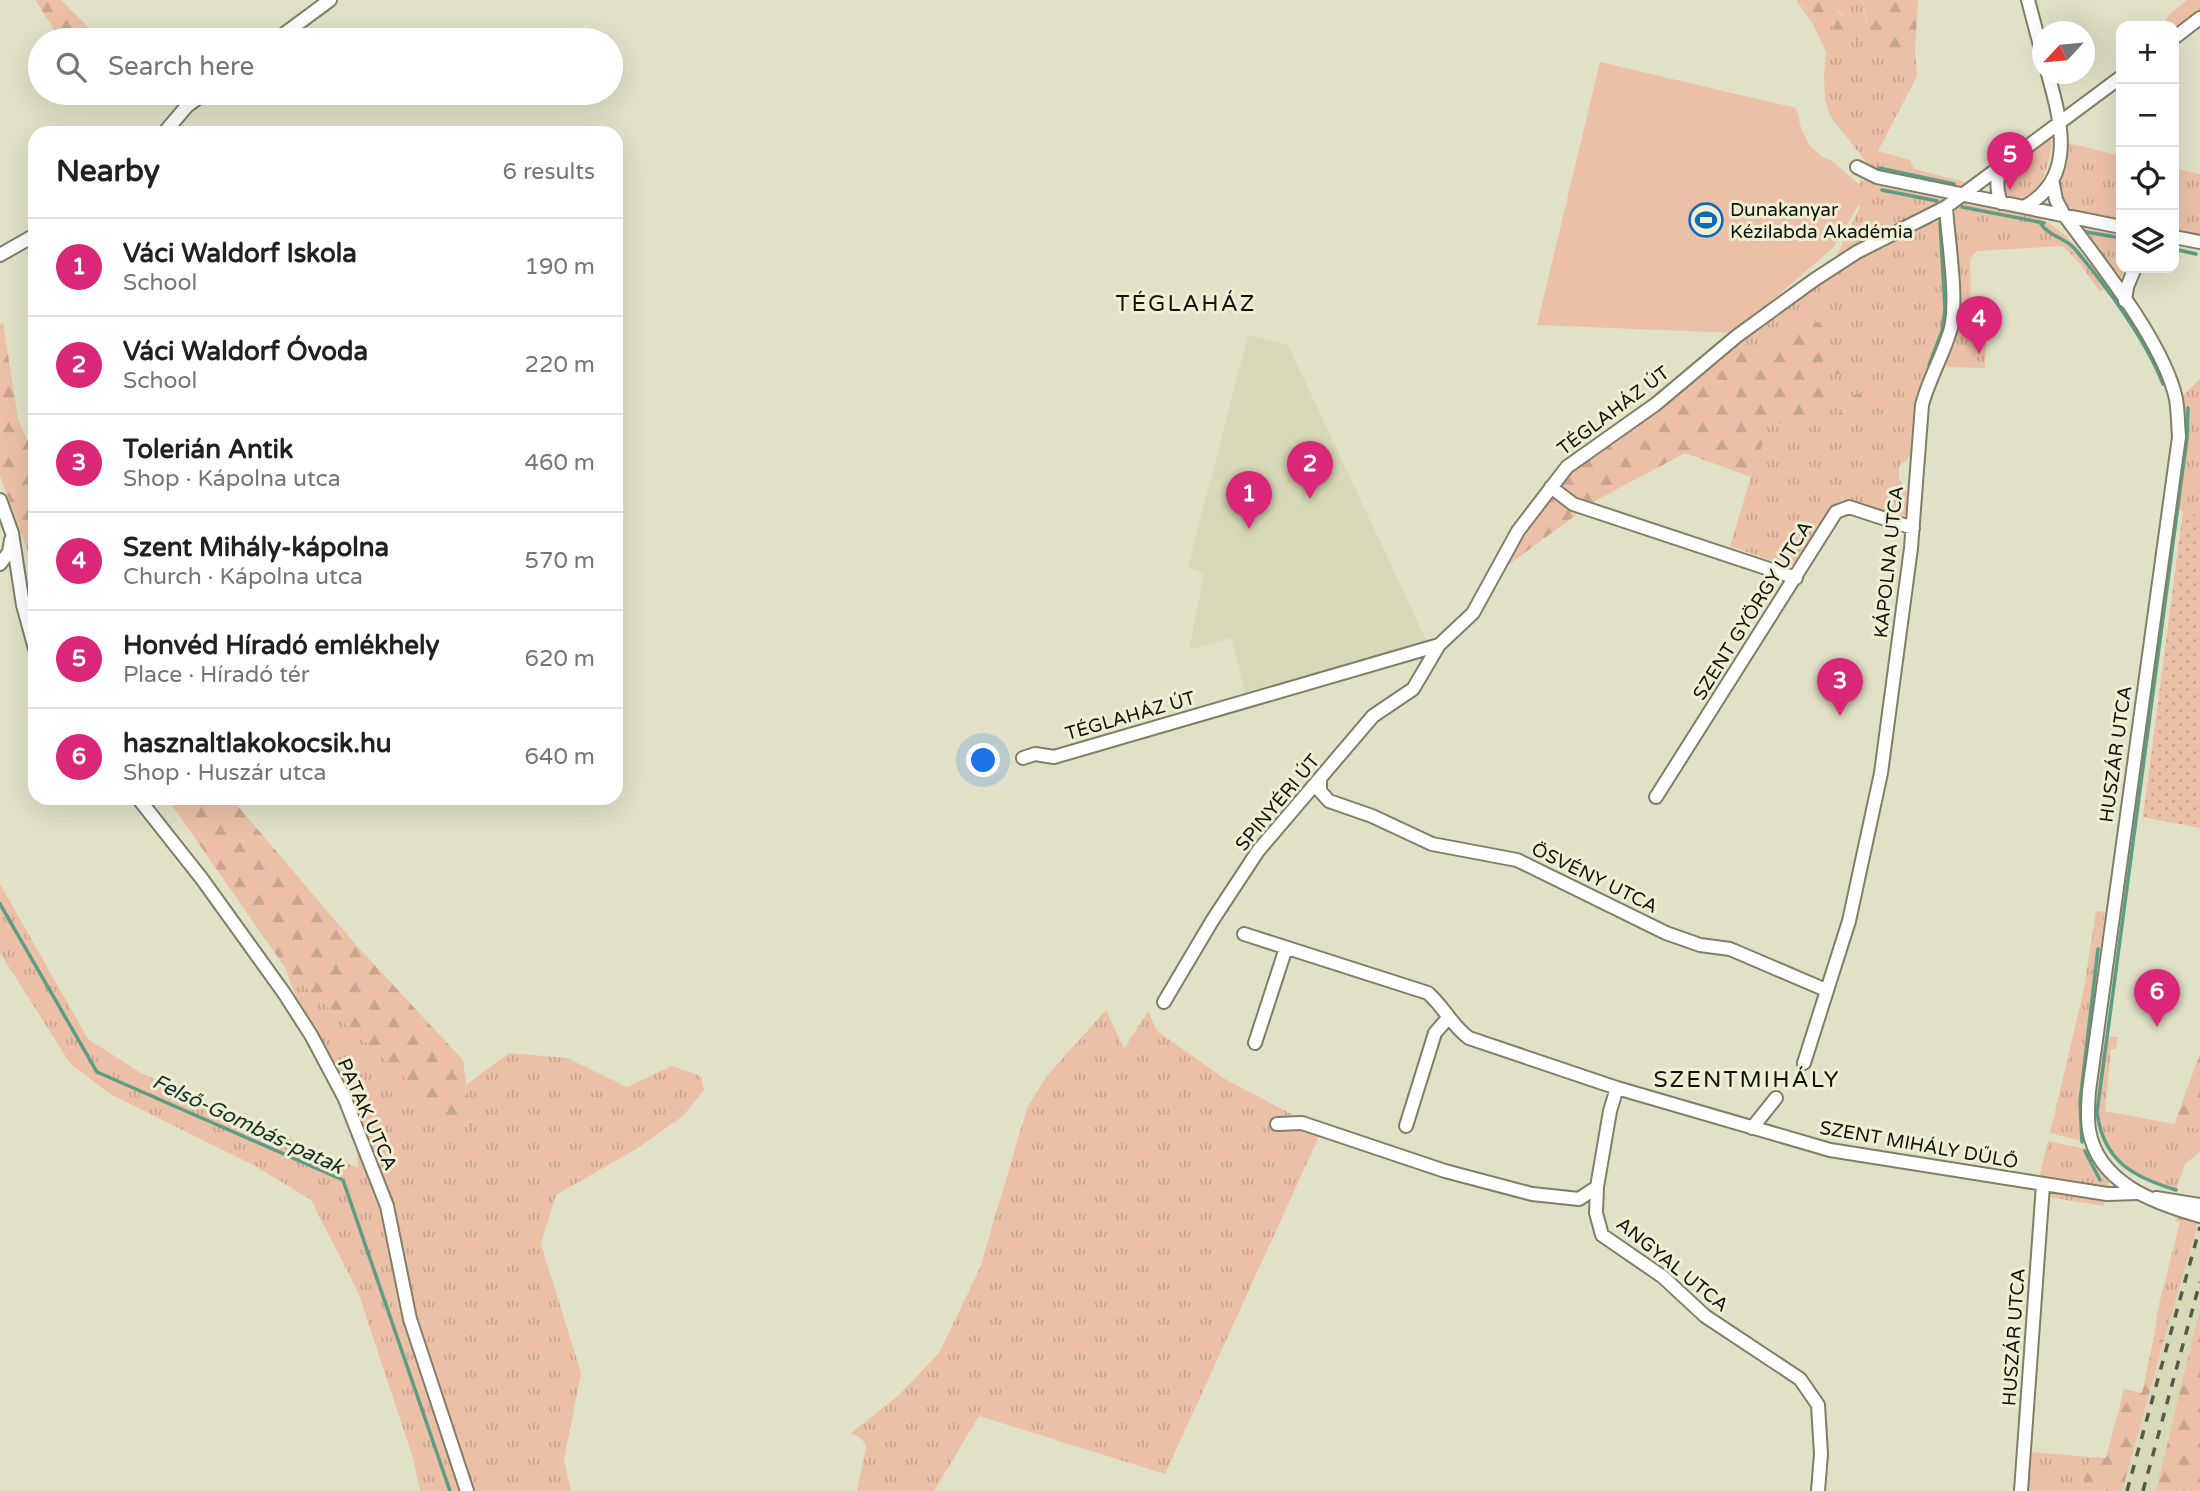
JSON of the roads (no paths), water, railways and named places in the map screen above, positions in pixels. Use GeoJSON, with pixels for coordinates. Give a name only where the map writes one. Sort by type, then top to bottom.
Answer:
{"type":"FeatureCollection","features":[{"type":"Feature","properties":{"kind":"street"},"geometry":{"type":"LineString","coordinates":[[292,28],[330,0]]}},
{"type":"Feature","properties":{"kind":"street"},"geometry":{"type":"LineString","coordinates":[[2028,0],[2034,21]]}},
{"type":"Feature","properties":{"kind":"street"},"geometry":{"type":"LineString","coordinates":[[2179,34],[2200,18]]}},
{"type":"Feature","properties":{"kind":"street"},"geometry":{"type":"LineString","coordinates":[[1946,207],[2116,81]]}},
{"type":"Feature","properties":{"kind":"street"},"geometry":{"type":"LineString","coordinates":[[2024,207],[2037,200],[2053,184],[2061,152],[2060,122],[2050,84]]}},
{"type":"Feature","properties":{"kind":"street"},"geometry":{"type":"LineString","coordinates":[[170,126],[188,105]]}},
{"type":"Feature","properties":{"kind":"street"},"geometry":{"type":"LineString","coordinates":[[2001,203],[1996,189],[1996,178],[2002,164]]}},
{"type":"Feature","properties":{"kind":"street"},"geometry":{"type":"LineString","coordinates":[[1857,167],[1877,177],[2116,225]]}},
{"type":"Feature","properties":{"kind":"street","name":"HUSZÁR UTCA"},"geometry":{"type":"LineString","coordinates":[[2053,184],[2056,200],[2064,215],[2160,356],[2176,400],[2179,436],[2088,1115],[2093,1144],[2104,1165],[2118,1180],[2165,1206],[2200,1216]]}},
{"type":"Feature","properties":{"kind":"street","name":"TÉGLAHÁZ ÚT"},"geometry":{"type":"LineString","coordinates":[[1023,758],[1035,754],[1054,758],[1439,645],[1474,613],[1518,531],[1567,467],[1656,404],[1737,336],[1814,280],[1857,252],[1946,207]]}},
{"type":"Feature","properties":{"kind":"street","name":"KÁPOLNA UTCA"},"geometry":{"type":"LineString","coordinates":[[1804,1063],[1849,921],[1881,773],[1913,528],[1922,405],[1952,325],[1946,207]]}},
{"type":"Feature","properties":{"kind":"street"},"geometry":{"type":"LineString","coordinates":[[2179,238],[2200,242]]}},
{"type":"Feature","properties":{"kind":"street"},"geometry":{"type":"LineString","coordinates":[[0,255],[28,239]]}},
{"type":"Feature","properties":{"kind":"street"},"geometry":{"type":"LineString","coordinates":[[2125,301],[2133,273]]}},
{"type":"Feature","properties":{"kind":"street"},"geometry":{"type":"LineString","coordinates":[[1551,487],[1573,504],[1796,578]]}},
{"type":"Feature","properties":{"kind":"street"},"geometry":{"type":"LineString","coordinates":[[0,500],[12,533],[28,623]]}},
{"type":"Feature","properties":{"kind":"street","name":"SZENT GYÖRGY UTCA"},"geometry":{"type":"LineString","coordinates":[[1656,797],[1836,512],[1849,507],[1913,528]]}},
{"type":"Feature","properties":{"kind":"street"},"geometry":{"type":"LineString","coordinates":[[0,564],[9,552],[12,533]]}},
{"type":"Feature","properties":{"kind":"street","name":"SPINYÉRI ÚT"},"geometry":{"type":"LineString","coordinates":[[1164,1002],[1258,851],[1373,716],[1413,689],[1439,645]]}},
{"type":"Feature","properties":{"kind":"street","name":"ÖSVÉNY UTCA"},"geometry":{"type":"LineString","coordinates":[[1320,780],[1320,791],[1329,801],[1372,816],[1432,844],[1517,860],[1666,933],[1700,945],[1730,949],[1826,990]]}},
{"type":"Feature","properties":{"kind":"street","name":"PATAK UTCA"},"geometry":{"type":"LineString","coordinates":[[144,805],[202,879],[284,993],[311,1035],[345,1099],[387,1206],[410,1319],[467,1491]]}},
{"type":"Feature","properties":{"kind":"street","name":"SZENT MIHÁLY DŰLŐ"},"geometry":{"type":"LineString","coordinates":[[1244,934],[1428,993],[1437,1001],[1457,1030],[1469,1038],[1617,1088],[1752,1128],[1830,1150],[2043,1185],[2107,1194],[2143,1195]]}},
{"type":"Feature","properties":{"kind":"street"},"geometry":{"type":"LineString","coordinates":[[1255,1043],[1286,948]]}},
{"type":"Feature","properties":{"kind":"street"},"geometry":{"type":"LineString","coordinates":[[1406,1126],[1435,1033],[1448,1018]]}},
{"type":"Feature","properties":{"kind":"street"},"geometry":{"type":"LineString","coordinates":[[1277,1124],[1311,1125],[1445,1171],[1532,1194],[1579,1199],[1597,1187],[1610,1111],[1617,1088]]}},
{"type":"Feature","properties":{"kind":"street"},"geometry":{"type":"LineString","coordinates":[[1752,1128],[1776,1097]]}},
{"type":"Feature","properties":{"kind":"street","name":"HUSZÁR UTCA"},"geometry":{"type":"LineString","coordinates":[[2021,1491],[2043,1185]]}},
{"type":"Feature","properties":{"kind":"street","name":"ANGYAL UTCA"},"geometry":{"type":"LineString","coordinates":[[1597,1187],[1596,1213],[1602,1235],[1663,1277],[1705,1316],[1800,1379],[1818,1405],[1821,1454],[1818,1491]]}},
{"type":"Feature","properties":{"kind":"street","name":"HUSZÁR UTCA"},"geometry":{"type":"LineString","coordinates":[[2143,1195],[2200,1205]]}},
{"type":"Feature","properties":{"kind":"waterway"},"geometry":{"type":"LineString","coordinates":[[1879,168],[1954,184]]}},
{"type":"Feature","properties":{"kind":"waterway"},"geometry":{"type":"LineString","coordinates":[[1882,190],[1937,201]]}},
{"type":"Feature","properties":{"kind":"waterway"},"geometry":{"type":"LineString","coordinates":[[1962,207],[2044,223]]}},
{"type":"Feature","properties":{"kind":"waterway"},"geometry":{"type":"LineString","coordinates":[[1929,365],[1942,331],[1945,309],[1940,222]]}},
{"type":"Feature","properties":{"kind":"waterway"},"geometry":{"type":"LineString","coordinates":[[2040,222],[2047,230],[2074,248],[2099,278],[2136,331],[2163,384]]}},
{"type":"Feature","properties":{"kind":"waterway"},"geometry":{"type":"LineString","coordinates":[[2086,232],[2116,237]]}},
{"type":"Feature","properties":{"kind":"waterway"},"geometry":{"type":"LineString","coordinates":[[2179,250],[2196,254]]}},
{"type":"Feature","properties":{"kind":"waterway"},"geometry":{"type":"LineString","coordinates":[[2176,1190],[2134,1173],[2113,1155],[2100,1129],[2097,1112],[2187,438],[2188,408]]}},
{"type":"Feature","properties":{"kind":"waterway","name":"Felső-Gombás-patak"},"geometry":{"type":"LineString","coordinates":[[0,904],[97,1072],[343,1180],[450,1491]]}},
{"type":"Feature","properties":{"kind":"waterway"},"geometry":{"type":"LineString","coordinates":[[2082,1142],[2080,1102],[2098,949]]}},
{"type":"Feature","properties":{"kind":"waterway"},"geometry":{"type":"LineString","coordinates":[[2085,1151],[2100,1180]]}},
{"type":"Feature","properties":{"kind":"railway"},"geometry":{"type":"LineString","coordinates":[[2127,1491],[2200,1227]]}},
{"type":"Feature","properties":{"kind":"railway"},"geometry":{"type":"LineString","coordinates":[[2143,1491],[2200,1282]]}},
{"type":"Feature","properties":{"kind":"place","name":"Honvéd Híradó emlékhely"},"geometry":{"type":"Point","coordinates":[2010,190]}},
{"type":"Feature","properties":{"kind":"place","name":"Dunakanyar Kézilabda Akadémia"},"geometry":{"type":"Point","coordinates":[1706,220]}},
{"type":"Feature","properties":{"kind":"place","name":"Szent Mihály-kápolna"},"geometry":{"type":"Point","coordinates":[1979,354]}},
{"type":"Feature","properties":{"kind":"place","name":"Váci Waldorf Óvoda"},"geometry":{"type":"Point","coordinates":[1310,499]}},
{"type":"Feature","properties":{"kind":"place","name":"Váci Waldorf Iskola"},"geometry":{"type":"Point","coordinates":[1249,529]}},
{"type":"Feature","properties":{"kind":"place","name":"Tolerián Antik"},"geometry":{"type":"Point","coordinates":[1840,716]}},
{"type":"Feature","properties":{"kind":"place","name":"hasznaltlakokocsik.hu"},"geometry":{"type":"Point","coordinates":[2157,1027]}},
{"type":"Feature","properties":{"kind":"district","name":"TÉGLAHÁZ"},"geometry":{"type":"Point","coordinates":[1186,303]}},
{"type":"Feature","properties":{"kind":"district","name":"SZENTMIHÁLY"},"geometry":{"type":"Point","coordinates":[1747,1079]}}]}
